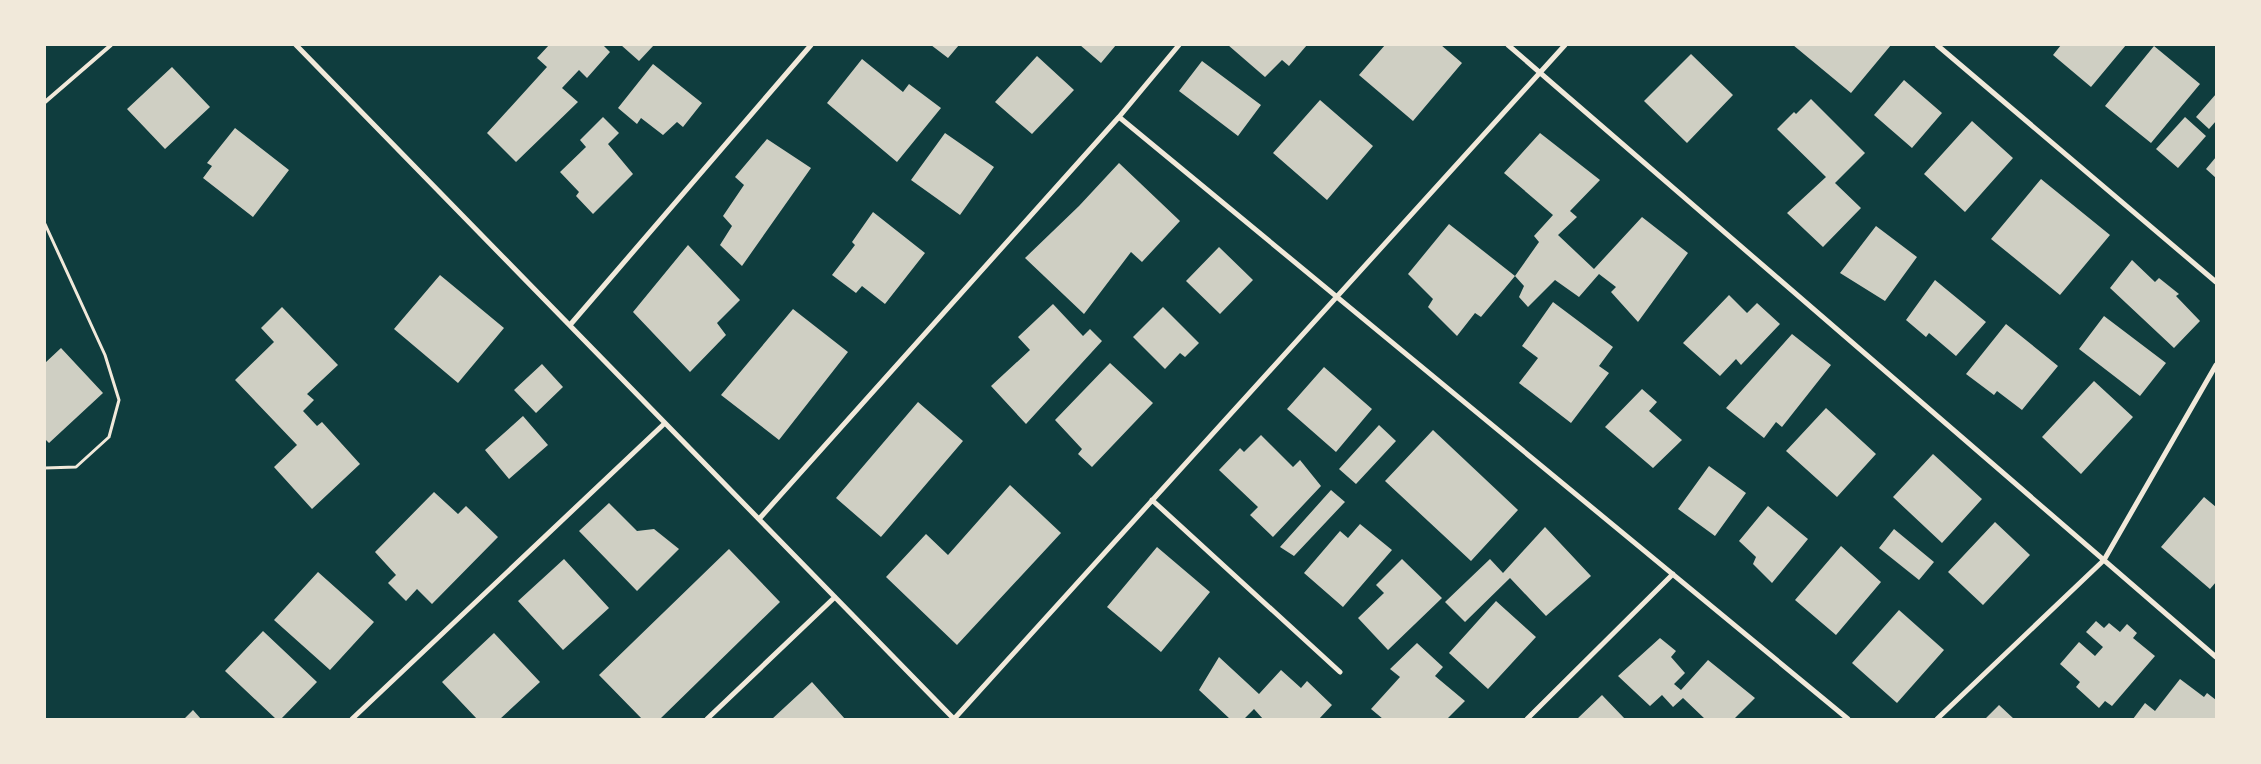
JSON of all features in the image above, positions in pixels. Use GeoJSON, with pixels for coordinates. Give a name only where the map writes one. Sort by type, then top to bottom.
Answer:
{"type":"FeatureCollection","features":[{"type":"Feature","properties":{"kind":"street"},"geometry":{"type":"LineString","coordinates":[[296,45],[954,719],[1565,45]]}},
{"type":"Feature","properties":{"kind":"street"},"geometry":{"type":"LineString","coordinates":[[570,325],[811,45]]}},
{"type":"Feature","properties":{"kind":"street"},"geometry":{"type":"LineString","coordinates":[[758,519],[1119,117],[1179,45]]}},
{"type":"Feature","properties":{"kind":"street"},"geometry":{"type":"LineString","coordinates":[[1508,45],[2216,657]]}},
{"type":"Feature","properties":{"kind":"street"},"geometry":{"type":"LineString","coordinates":[[1936,45],[2216,282]]}},
{"type":"Feature","properties":{"kind":"street"},"geometry":{"type":"LineString","coordinates":[[1119,117],[1848,719]]}},
{"type":"Feature","properties":{"kind":"street"},"geometry":{"type":"LineString","coordinates":[[1937,719],[2104,560],[2216,365]]}},
{"type":"Feature","properties":{"kind":"street"},"geometry":{"type":"LineString","coordinates":[[352,719],[666,423]]}},
{"type":"Feature","properties":{"kind":"street"},"geometry":{"type":"LineString","coordinates":[[1152,500],[1340,672]]}},
{"type":"Feature","properties":{"kind":"street"},"geometry":{"type":"LineString","coordinates":[[1527,719],[1673,574]]}},
{"type":"Feature","properties":{"kind":"street"},"geometry":{"type":"LineString","coordinates":[[707,719],[835,597]]}},
{"type":"Feature","properties":{"kind":"lane"},"geometry":{"type":"LineString","coordinates":[[45,102],[111,45]]}},
{"type":"Feature","properties":{"kind":"path"},"geometry":{"type":"LineString","coordinates":[[45,224],[105,355],[119,400],[110,437],[76,467],[45,468]]}},
{"type":"Feature","properties":{"kind":"building"},"geometry":{"type":"Polygon","coordinates":[[[549,45],[603,45],[610,52],[587,78],[579,70],[562,88],[578,102],[516,162],[487,133],[547,67],[537,58],[549,45]]]}},
{"type":"Feature","properties":{"kind":"building"},"geometry":{"type":"Polygon","coordinates":[[[621,45],[654,45],[639,61],[621,45]]]}},
{"type":"Feature","properties":{"kind":"building"},"geometry":{"type":"Polygon","coordinates":[[[931,45],[959,45],[948,58],[931,45]]]}},
{"type":"Feature","properties":{"kind":"building"},"geometry":{"type":"Polygon","coordinates":[[[1080,45],[1116,45],[1101,63],[1080,45]]]}},
{"type":"Feature","properties":{"kind":"building"},"geometry":{"type":"Polygon","coordinates":[[[1228,45],[1307,45],[1289,66],[1282,60],[1265,77],[1228,45]]]}},
{"type":"Feature","properties":{"kind":"building"},"geometry":{"type":"Polygon","coordinates":[[[1385,45],[1441,45],[1462,63],[1413,121],[1359,75],[1385,45]]]}},
{"type":"Feature","properties":{"kind":"building"},"geometry":{"type":"Polygon","coordinates":[[[1793,45],[1891,45],[1851,93],[1793,45]]]}},
{"type":"Feature","properties":{"kind":"building"},"geometry":{"type":"Polygon","coordinates":[[[2061,45],[2126,45],[2091,87],[2053,55],[2061,45]]]}},
{"type":"Feature","properties":{"kind":"building"},"geometry":{"type":"Polygon","coordinates":[[[2154,46],[2200,84],[2151,143],[2105,106],[2154,46]]]}},
{"type":"Feature","properties":{"kind":"building"},"geometry":{"type":"Polygon","coordinates":[[[1691,54],[1733,95],[1687,143],[1644,101],[1691,54]]]}},
{"type":"Feature","properties":{"kind":"building"},"geometry":{"type":"Polygon","coordinates":[[[1037,56],[1074,90],[1032,134],[995,102],[1037,56]]]}},
{"type":"Feature","properties":{"kind":"building"},"geometry":{"type":"Polygon","coordinates":[[[862,59],[903,92],[909,84],[941,108],[897,162],[827,103],[862,59]]]}},
{"type":"Feature","properties":{"kind":"building"},"geometry":{"type":"Polygon","coordinates":[[[1202,61],[1261,105],[1238,136],[1179,91],[1202,61]]]}},
{"type":"Feature","properties":{"kind":"building"},"geometry":{"type":"Polygon","coordinates":[[[653,64],[702,103],[683,127],[677,122],[663,135],[641,118],[637,124],[618,108],[653,64]]]}},
{"type":"Feature","properties":{"kind":"building"},"geometry":{"type":"Polygon","coordinates":[[[172,67],[210,107],[165,149],[127,109],[172,67]]]}},
{"type":"Feature","properties":{"kind":"building"},"geometry":{"type":"Polygon","coordinates":[[[1904,80],[1942,113],[1912,148],[1874,115],[1904,80]]]}},
{"type":"Feature","properties":{"kind":"building"},"geometry":{"type":"Polygon","coordinates":[[[2216,94],[2216,121],[2209,129],[2196,117],[2216,94]]]}},
{"type":"Feature","properties":{"kind":"building"},"geometry":{"type":"Polygon","coordinates":[[[1811,99],[1865,153],[1835,183],[1861,208],[1823,247],[1787,213],[1826,177],[1777,129],[1811,99]]]}},
{"type":"Feature","properties":{"kind":"building"},"geometry":{"type":"Polygon","coordinates":[[[1320,100],[1373,146],[1327,200],[1273,153],[1320,100]]]}},
{"type":"Feature","properties":{"kind":"building"},"geometry":{"type":"Polygon","coordinates":[[[603,117],[619,133],[608,144],[633,174],[593,214],[576,196],[579,192],[560,172],[586,147],[580,140],[603,117]]]}},
{"type":"Feature","properties":{"kind":"building"},"geometry":{"type":"Polygon","coordinates":[[[2185,117],[2206,136],[2178,168],[2156,149],[2185,117]]]}},
{"type":"Feature","properties":{"kind":"building"},"geometry":{"type":"Polygon","coordinates":[[[1972,121],[2013,158],[1965,212],[1924,174],[1972,121]]]}},
{"type":"Feature","properties":{"kind":"building"},"geometry":{"type":"Polygon","coordinates":[[[235,128],[289,170],[253,217],[203,178],[212,166],[207,163],[235,128]]]}},
{"type":"Feature","properties":{"kind":"building"},"geometry":{"type":"Polygon","coordinates":[[[945,133],[994,167],[960,215],[911,180],[945,133]]]}},
{"type":"Feature","properties":{"kind":"building"},"geometry":{"type":"Polygon","coordinates":[[[1540,133],[1600,180],[1570,211],[1577,217],[1558,235],[1594,269],[1642,217],[1688,253],[1638,322],[1611,292],[1616,287],[1599,274],[1579,297],[1555,280],[1528,307],[1519,297],[1524,286],[1515,276],[1539,242],[1534,236],[1553,215],[1504,173],[1540,133]]]}},
{"type":"Feature","properties":{"kind":"building"},"geometry":{"type":"Polygon","coordinates":[[[767,139],[811,168],[742,266],[720,245],[732,226],[723,216],[744,185],[735,177],[767,139]]]}},
{"type":"Feature","properties":{"kind":"building"},"geometry":{"type":"Polygon","coordinates":[[[2216,157],[2216,178],[2206,169],[2216,157]]]}},
{"type":"Feature","properties":{"kind":"building"},"geometry":{"type":"Polygon","coordinates":[[[1119,163],[1180,221],[1142,262],[1131,252],[1084,314],[1025,258],[1079,206],[1119,163]]]}},
{"type":"Feature","properties":{"kind":"building"},"geometry":{"type":"Polygon","coordinates":[[[2041,179],[2110,235],[2060,295],[1991,239],[2041,179]]]}},
{"type":"Feature","properties":{"kind":"building"},"geometry":{"type":"Polygon","coordinates":[[[873,212],[925,253],[885,304],[862,286],[856,293],[832,275],[855,245],[852,242],[873,212]]]}},
{"type":"Feature","properties":{"kind":"building"},"geometry":{"type":"Polygon","coordinates":[[[1449,224],[1515,276],[1481,317],[1475,313],[1457,336],[1428,307],[1433,299],[1408,274],[1449,224]]]}},
{"type":"Feature","properties":{"kind":"building"},"geometry":{"type":"Polygon","coordinates":[[[1876,226],[1917,257],[1885,301],[1840,273],[1876,226]]]}},
{"type":"Feature","properties":{"kind":"building"},"geometry":{"type":"Polygon","coordinates":[[[688,245],[740,300],[717,323],[726,335],[690,372],[633,312],[688,245]]]}},
{"type":"Feature","properties":{"kind":"building"},"geometry":{"type":"Polygon","coordinates":[[[1219,247],[1253,280],[1220,314],[1186,281],[1219,247]]]}},
{"type":"Feature","properties":{"kind":"building"},"geometry":{"type":"Polygon","coordinates":[[[2132,260],[2155,282],[2159,278],[2179,294],[2176,296],[2200,321],[2174,348],[2110,288],[2132,260]]]}},
{"type":"Feature","properties":{"kind":"building"},"geometry":{"type":"Polygon","coordinates":[[[440,275],[504,328],[458,383],[394,329],[440,275]]]}},
{"type":"Feature","properties":{"kind":"building"},"geometry":{"type":"Polygon","coordinates":[[[1935,280],[1986,322],[1956,356],[1929,333],[1926,337],[1906,320],[1935,280]]]}},
{"type":"Feature","properties":{"kind":"building"},"geometry":{"type":"Polygon","coordinates":[[[1729,295],[1747,313],[1757,303],[1780,324],[1741,365],[1736,359],[1720,376],[1683,343],[1729,295]]]}},
{"type":"Feature","properties":{"kind":"building"},"geometry":{"type":"Polygon","coordinates":[[[1553,302],[1613,347],[1599,366],[1609,373],[1571,423],[1519,383],[1538,358],[1522,346],[1553,302]]]}},
{"type":"Feature","properties":{"kind":"building"},"geometry":{"type":"Polygon","coordinates":[[[1053,304],[1083,336],[1090,329],[1102,341],[1026,424],[991,386],[1030,350],[1018,337],[1053,304]]]}},
{"type":"Feature","properties":{"kind":"building"},"geometry":{"type":"Polygon","coordinates":[[[282,307],[338,365],[307,394],[314,400],[303,411],[317,426],[322,422],[360,464],[312,509],[274,467],[297,445],[235,380],[274,342],[261,328],[282,307]]]}},
{"type":"Feature","properties":{"kind":"building"},"geometry":{"type":"Polygon","coordinates":[[[1163,307],[1199,343],[1185,357],[1180,353],[1165,369],[1133,337],[1163,307]]]}},
{"type":"Feature","properties":{"kind":"building"},"geometry":{"type":"Polygon","coordinates":[[[793,309],[848,352],[779,440],[721,395],[793,309]]]}},
{"type":"Feature","properties":{"kind":"building"},"geometry":{"type":"Polygon","coordinates":[[[2104,316],[2166,363],[2140,396],[2079,349],[2104,316]]]}},
{"type":"Feature","properties":{"kind":"building"},"geometry":{"type":"Polygon","coordinates":[[[2006,324],[2058,366],[2022,410],[1997,391],[1994,395],[1966,374],[2006,324]]]}},
{"type":"Feature","properties":{"kind":"building"},"geometry":{"type":"Polygon","coordinates":[[[1792,334],[1831,365],[1782,427],[1776,422],[1764,438],[1726,408],[1792,334]]]}},
{"type":"Feature","properties":{"kind":"building"},"geometry":{"type":"Polygon","coordinates":[[[61,348],[103,393],[49,443],[45,439],[45,363],[61,348]]]}},
{"type":"Feature","properties":{"kind":"building"},"geometry":{"type":"Polygon","coordinates":[[[1110,363],[1153,403],[1092,467],[1078,454],[1082,449],[1055,420],[1110,363]]]}},
{"type":"Feature","properties":{"kind":"building"},"geometry":{"type":"Polygon","coordinates":[[[542,364],[563,387],[536,413],[514,390],[542,364]]]}},
{"type":"Feature","properties":{"kind":"building"},"geometry":{"type":"Polygon","coordinates":[[[1324,367],[1372,409],[1336,452],[1287,409],[1324,367]]]}},
{"type":"Feature","properties":{"kind":"building"},"geometry":{"type":"Polygon","coordinates":[[[2094,381],[2133,417],[2081,474],[2042,437],[2094,381]]]}},
{"type":"Feature","properties":{"kind":"building"},"geometry":{"type":"Polygon","coordinates":[[[1642,389],[1657,402],[1649,411],[1682,440],[1653,468],[1605,427],[1642,389]]]}},
{"type":"Feature","properties":{"kind":"building"},"geometry":{"type":"Polygon","coordinates":[[[918,402],[963,441],[881,537],[836,498],[918,402]]]}},
{"type":"Feature","properties":{"kind":"building"},"geometry":{"type":"Polygon","coordinates":[[[1826,408],[1876,454],[1837,497],[1786,451],[1826,408]]]}},
{"type":"Feature","properties":{"kind":"building"},"geometry":{"type":"Polygon","coordinates":[[[523,416],[548,445],[509,479],[485,450],[523,416]]]}},
{"type":"Feature","properties":{"kind":"building"},"geometry":{"type":"Polygon","coordinates":[[[1379,425],[1396,441],[1356,484],[1339,469],[1379,425]]]}},
{"type":"Feature","properties":{"kind":"building"},"geometry":{"type":"Polygon","coordinates":[[[1433,430],[1518,510],[1471,561],[1385,481],[1433,430]]]}},
{"type":"Feature","properties":{"kind":"building"},"geometry":{"type":"Polygon","coordinates":[[[1261,435],[1293,467],[1300,460],[1321,486],[1273,537],[1250,515],[1258,507],[1219,470],[1240,448],[1244,452],[1261,435]]]}},
{"type":"Feature","properties":{"kind":"building"},"geometry":{"type":"Polygon","coordinates":[[[1933,454],[1982,499],[1942,543],[1893,497],[1933,454]]]}},
{"type":"Feature","properties":{"kind":"building"},"geometry":{"type":"Polygon","coordinates":[[[1709,466],[1746,493],[1715,536],[1678,509],[1709,466]]]}},
{"type":"Feature","properties":{"kind":"building"},"geometry":{"type":"Polygon","coordinates":[[[1010,485],[1061,533],[957,645],[886,577],[926,534],[948,555],[1010,485]]]}},
{"type":"Feature","properties":{"kind":"building"},"geometry":{"type":"Polygon","coordinates":[[[1331,490],[1345,502],[1294,556],[1280,547],[1331,490]]]}},
{"type":"Feature","properties":{"kind":"building"},"geometry":{"type":"Polygon","coordinates":[[[434,492],[458,514],[466,506],[498,537],[432,604],[417,589],[406,601],[388,583],[396,575],[375,552],[434,492]]]}},
{"type":"Feature","properties":{"kind":"building"},"geometry":{"type":"Polygon","coordinates":[[[2204,497],[2216,507],[2216,582],[2210,589],[2161,547],[2204,497]]]}},
{"type":"Feature","properties":{"kind":"building"},"geometry":{"type":"Polygon","coordinates":[[[609,503],[637,531],[654,529],[679,549],[637,591],[579,531],[609,503]]]}},
{"type":"Feature","properties":{"kind":"building"},"geometry":{"type":"Polygon","coordinates":[[[1768,506],[1808,539],[1772,583],[1753,564],[1756,557],[1739,541],[1768,506]]]}},
{"type":"Feature","properties":{"kind":"building"},"geometry":{"type":"Polygon","coordinates":[[[1995,522],[2030,555],[1983,605],[1948,572],[1995,522]]]}},
{"type":"Feature","properties":{"kind":"building"},"geometry":{"type":"Polygon","coordinates":[[[1360,524],[1392,550],[1343,607],[1304,573],[1340,531],[1348,538],[1360,524]]]}},
{"type":"Feature","properties":{"kind":"building"},"geometry":{"type":"Polygon","coordinates":[[[1545,527],[1591,576],[1546,616],[1510,578],[1465,622],[1445,602],[1490,559],[1503,573],[1545,527]]]}},
{"type":"Feature","properties":{"kind":"building"},"geometry":{"type":"Polygon","coordinates":[[[1894,529],[1934,562],[1919,580],[1879,548],[1894,529]]]}},
{"type":"Feature","properties":{"kind":"building"},"geometry":{"type":"Polygon","coordinates":[[[1841,546],[1881,582],[1836,635],[1795,600],[1841,546]]]}},
{"type":"Feature","properties":{"kind":"building"},"geometry":{"type":"Polygon","coordinates":[[[1157,547],[1210,592],[1161,652],[1107,607],[1157,547]]]}},
{"type":"Feature","properties":{"kind":"building"},"geometry":{"type":"Polygon","coordinates":[[[729,549],[780,602],[660,719],[642,719],[599,675],[729,549]]]}},
{"type":"Feature","properties":{"kind":"building"},"geometry":{"type":"Polygon","coordinates":[[[564,559],[609,608],[563,650],[518,601],[564,559]]]}},
{"type":"Feature","properties":{"kind":"building"},"geometry":{"type":"Polygon","coordinates":[[[1402,559],[1442,598],[1388,650],[1358,618],[1384,593],[1376,585],[1402,559]]]}},
{"type":"Feature","properties":{"kind":"building"},"geometry":{"type":"Polygon","coordinates":[[[318,572],[374,622],[330,670],[274,620],[318,572]]]}},
{"type":"Feature","properties":{"kind":"building"},"geometry":{"type":"Polygon","coordinates":[[[1496,601],[1536,637],[1488,689],[1449,653],[1496,601]]]}},
{"type":"Feature","properties":{"kind":"building"},"geometry":{"type":"Polygon","coordinates":[[[1899,610],[1944,650],[1897,703],[1852,663],[1899,610]]]}},
{"type":"Feature","properties":{"kind":"building"},"geometry":{"type":"Polygon","coordinates":[[[2096,621],[2104,628],[2109,623],[2120,632],[2127,624],[2137,633],[2133,638],[2155,656],[2112,706],[2105,701],[2099,708],[2076,687],[2080,682],[2060,664],[2079,642],[2095,656],[2103,647],[2086,632],[2096,621]]]}},
{"type":"Feature","properties":{"kind":"building"},"geometry":{"type":"Polygon","coordinates":[[[263,631],[317,682],[281,719],[276,719],[225,671],[263,631]]]}},
{"type":"Feature","properties":{"kind":"building"},"geometry":{"type":"Polygon","coordinates":[[[494,633],[540,682],[500,719],[477,719],[442,682],[494,633]]]}},
{"type":"Feature","properties":{"kind":"building"},"geometry":{"type":"Polygon","coordinates":[[[1660,638],[1676,651],[1671,657],[1685,673],[1674,684],[1681,690],[1708,660],[1755,698],[1734,719],[1705,719],[1683,698],[1673,707],[1662,695],[1650,706],[1618,676],[1660,638]]]}},
{"type":"Feature","properties":{"kind":"building"},"geometry":{"type":"Polygon","coordinates":[[[1417,643],[1443,667],[1435,676],[1465,701],[1447,719],[1383,719],[1371,709],[1400,677],[1390,669],[1417,643]]]}},
{"type":"Feature","properties":{"kind":"building"},"geometry":{"type":"Polygon","coordinates":[[[1219,657],[1259,694],[1281,670],[1301,688],[1307,681],[1332,705],[1319,719],[1263,719],[1254,709],[1244,719],[1230,719],[1199,690],[1219,657]]]}},
{"type":"Feature","properties":{"kind":"building"},"geometry":{"type":"Polygon","coordinates":[[[2180,679],[2204,697],[2207,693],[2216,700],[2216,719],[2133,719],[2145,703],[2155,711],[2180,679]]]}},
{"type":"Feature","properties":{"kind":"building"},"geometry":{"type":"Polygon","coordinates":[[[812,682],[845,719],[772,719],[812,682]]]}},
{"type":"Feature","properties":{"kind":"building"},"geometry":{"type":"Polygon","coordinates":[[[1602,695],[1625,719],[1577,719],[1602,695]]]}},
{"type":"Feature","properties":{"kind":"building"},"geometry":{"type":"Polygon","coordinates":[[[1999,705],[2014,719],[1985,719],[1999,705]]]}},
{"type":"Feature","properties":{"kind":"building"},"geometry":{"type":"Polygon","coordinates":[[[193,710],[201,719],[184,719],[193,710]]]}}]}
